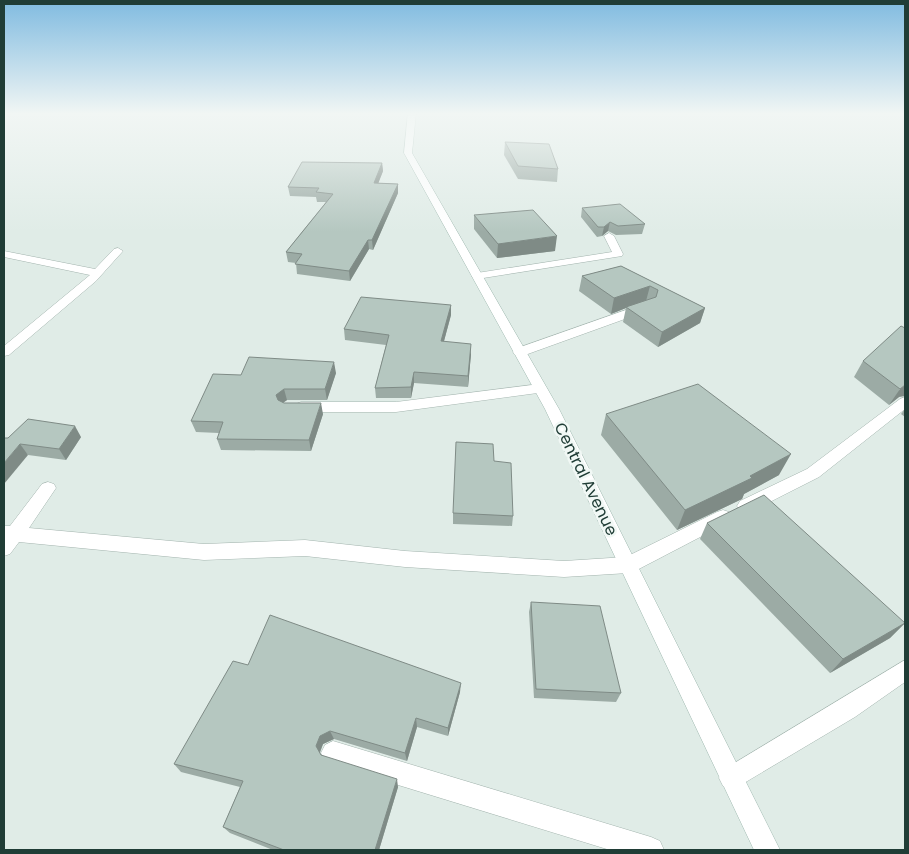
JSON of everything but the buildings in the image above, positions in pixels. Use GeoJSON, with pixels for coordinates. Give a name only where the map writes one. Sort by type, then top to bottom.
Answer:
{"type":"FeatureCollection","features":[{"type":"Feature","properties":{"kind":"street","name":"Central Avenue"},"geometry":{"type":"LineString","coordinates":[[408,153],[540,389],[767,850]]}},
{"type":"Feature","properties":{"kind":"street"},"geometry":{"type":"LineString","coordinates":[[477,276],[618,254],[609,236]]}},
{"type":"Feature","properties":{"kind":"street"},"geometry":{"type":"LineString","coordinates":[[4,352],[97,273],[118,250]]}},
{"type":"Feature","properties":{"kind":"street"},"geometry":{"type":"LineString","coordinates":[[4,254],[97,273]]}},
{"type":"Feature","properties":{"kind":"street"},"geometry":{"type":"LineString","coordinates":[[520,352],[647,307]]}},
{"type":"Feature","properties":{"kind":"street"},"geometry":{"type":"LineString","coordinates":[[4,334],[20,338]]}},
{"type":"Feature","properties":{"kind":"street"},"geometry":{"type":"LineString","coordinates":[[287,407],[396,407],[540,389]]}},
{"type":"Feature","properties":{"kind":"street"},"geometry":{"type":"LineString","coordinates":[[9,533],[204,552],[305,548],[405,559],[564,569],[628,565],[813,473],[905,402]]}},
{"type":"Feature","properties":{"kind":"street"},"geometry":{"type":"LineString","coordinates":[[4,550],[9,533],[48,488]]}},
{"type":"Feature","properties":{"kind":"street"},"geometry":{"type":"LineString","coordinates":[[731,778],[847,709],[905,670]]}},
{"type":"Feature","properties":{"kind":"street"},"geometry":{"type":"LineString","coordinates":[[333,753],[651,850]]}}]}
